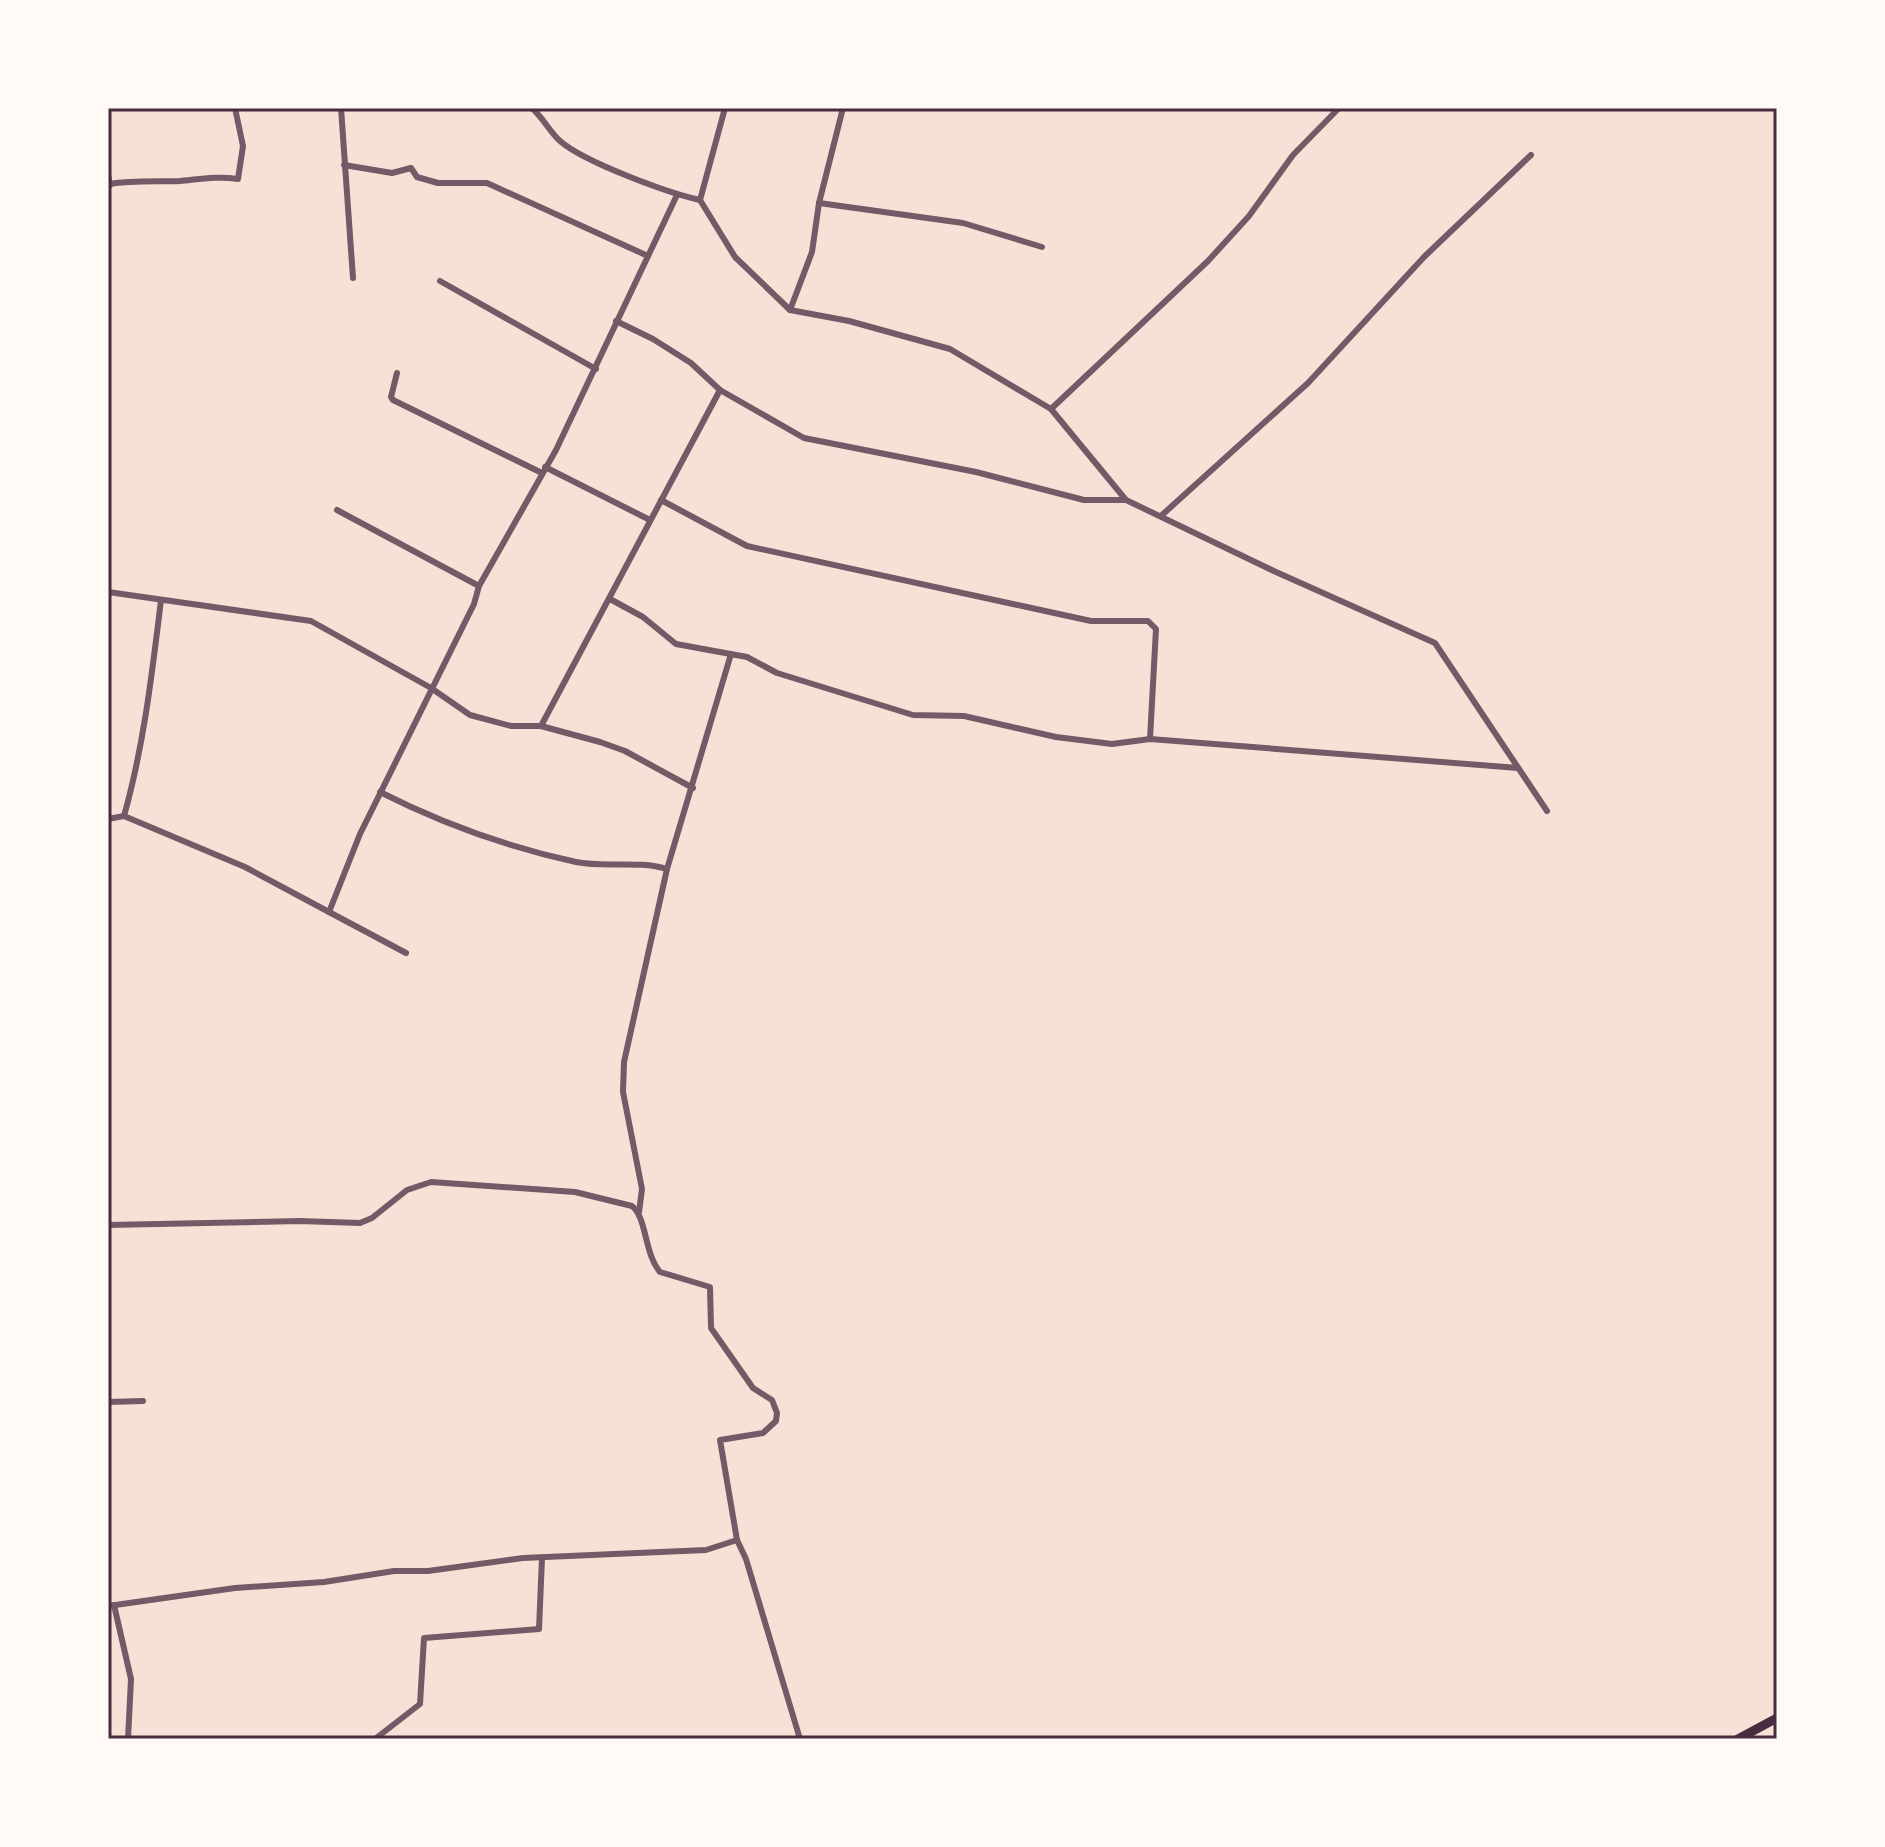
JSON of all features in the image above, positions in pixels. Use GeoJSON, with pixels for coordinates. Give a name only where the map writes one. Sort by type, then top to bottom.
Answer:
{"type":"FeatureCollection","features":[{"type":"Feature","properties":{"kind":"main road"},"geometry":{"type":"LineString","coordinates":[[1738,1739],[1777,1718]]}},
{"type":"Feature","properties":{"kind":"street"},"geometry":{"type":"LineString","coordinates":[[108,174],[108,186],[135,180],[179,181],[211,175],[238,179],[243,146],[235,108]]}},
{"type":"Feature","properties":{"kind":"street"},"geometry":{"type":"LineString","coordinates":[[341,108],[353,278]]}},
{"type":"Feature","properties":{"kind":"street"},"geometry":{"type":"LineString","coordinates":[[532,108],[566,146],[677,195],[700,200],[735,257],[790,310],[849,321],[950,349],[1051,409],[1126,500]]}},
{"type":"Feature","properties":{"kind":"street"},"geometry":{"type":"LineString","coordinates":[[700,200],[725,108]]}},
{"type":"Feature","properties":{"kind":"street"},"geometry":{"type":"LineString","coordinates":[[790,310],[812,252],[819,203],[843,108]]}},
{"type":"Feature","properties":{"kind":"street"},"geometry":{"type":"LineString","coordinates":[[1051,409],[1208,261],[1249,216],[1293,155],[1339,108]]}},
{"type":"Feature","properties":{"kind":"street"},"geometry":{"type":"LineString","coordinates":[[1162,515],[1308,383],[1386,302],[1424,257],[1531,155]]}},
{"type":"Feature","properties":{"kind":"street"},"geometry":{"type":"LineString","coordinates":[[344,165],[392,173],[411,168],[417,177],[438,183],[487,183],[648,256]]}},
{"type":"Feature","properties":{"kind":"street"},"geometry":{"type":"LineString","coordinates":[[329,912],[380,792],[474,604],[479,586],[596,369],[677,195]]}},
{"type":"Feature","properties":{"kind":"street"},"geometry":{"type":"LineString","coordinates":[[819,203],[963,223],[1042,247]]}},
{"type":"Feature","properties":{"kind":"street"},"geometry":{"type":"LineString","coordinates":[[440,281],[596,369]]}},
{"type":"Feature","properties":{"kind":"street"},"geometry":{"type":"LineString","coordinates":[[616,321],[691,363],[720,390],[804,438],[976,472],[1084,500],[1126,500],[1435,643],[1547,811]]}},
{"type":"Feature","properties":{"kind":"street"},"geometry":{"type":"LineString","coordinates":[[397,373],[391,397],[393,400],[650,520]]}},
{"type":"Feature","properties":{"kind":"street"},"geometry":{"type":"LineString","coordinates":[[541,726],[720,390]]}},
{"type":"Feature","properties":{"kind":"street"},"geometry":{"type":"LineString","coordinates":[[661,500],[747,546],[1091,621],[1148,621],[1156,629],[1150,739]]}},
{"type":"Feature","properties":{"kind":"street"},"geometry":{"type":"LineString","coordinates":[[337,510],[479,586]]}},
{"type":"Feature","properties":{"kind":"street"},"geometry":{"type":"LineString","coordinates":[[108,592],[311,621],[481,719],[511,726],[541,726],[625,751],[693,788]]}},
{"type":"Feature","properties":{"kind":"street"},"geometry":{"type":"LineString","coordinates":[[610,599],[643,617],[676,644],[731,654],[768,665],[777,673],[913,715],[964,716],[1056,737],[1112,744],[1150,739],[1518,768]]}},
{"type":"Feature","properties":{"kind":"street"},"geometry":{"type":"LineString","coordinates":[[124,816],[143,737],[161,600]]}},
{"type":"Feature","properties":{"kind":"street"},"geometry":{"type":"LineString","coordinates":[[731,654],[667,869],[624,1062],[623,1092],[642,1189],[639,1212],[645,1247],[655,1266],[667,1275],[710,1287],[711,1328],[753,1388],[772,1400],[777,1413],[776,1421],[763,1433],[720,1440],[737,1540],[746,1559],[800,1739]]}},
{"type":"Feature","properties":{"kind":"street"},"geometry":{"type":"LineString","coordinates":[[380,792],[480,837],[578,862],[651,865],[667,869]]}},
{"type":"Feature","properties":{"kind":"street"},"geometry":{"type":"LineString","coordinates":[[108,819],[124,816],[245,867],[406,953]]}},
{"type":"Feature","properties":{"kind":"street"},"geometry":{"type":"LineString","coordinates":[[108,1225],[300,1221],[360,1223],[372,1218],[407,1190],[431,1182],[575,1192],[632,1206],[639,1212]]}},
{"type":"Feature","properties":{"kind":"street"},"geometry":{"type":"LineString","coordinates":[[108,1402],[143,1401]]}},
{"type":"Feature","properties":{"kind":"street"},"geometry":{"type":"LineString","coordinates":[[128,1739],[131,1679],[111,1605],[235,1588],[324,1582],[394,1571],[428,1571],[542,1558],[706,1550],[737,1540]]}},
{"type":"Feature","properties":{"kind":"street"},"geometry":{"type":"LineString","coordinates":[[375,1739],[420,1704],[424,1638],[539,1629],[542,1558]]}}]}
